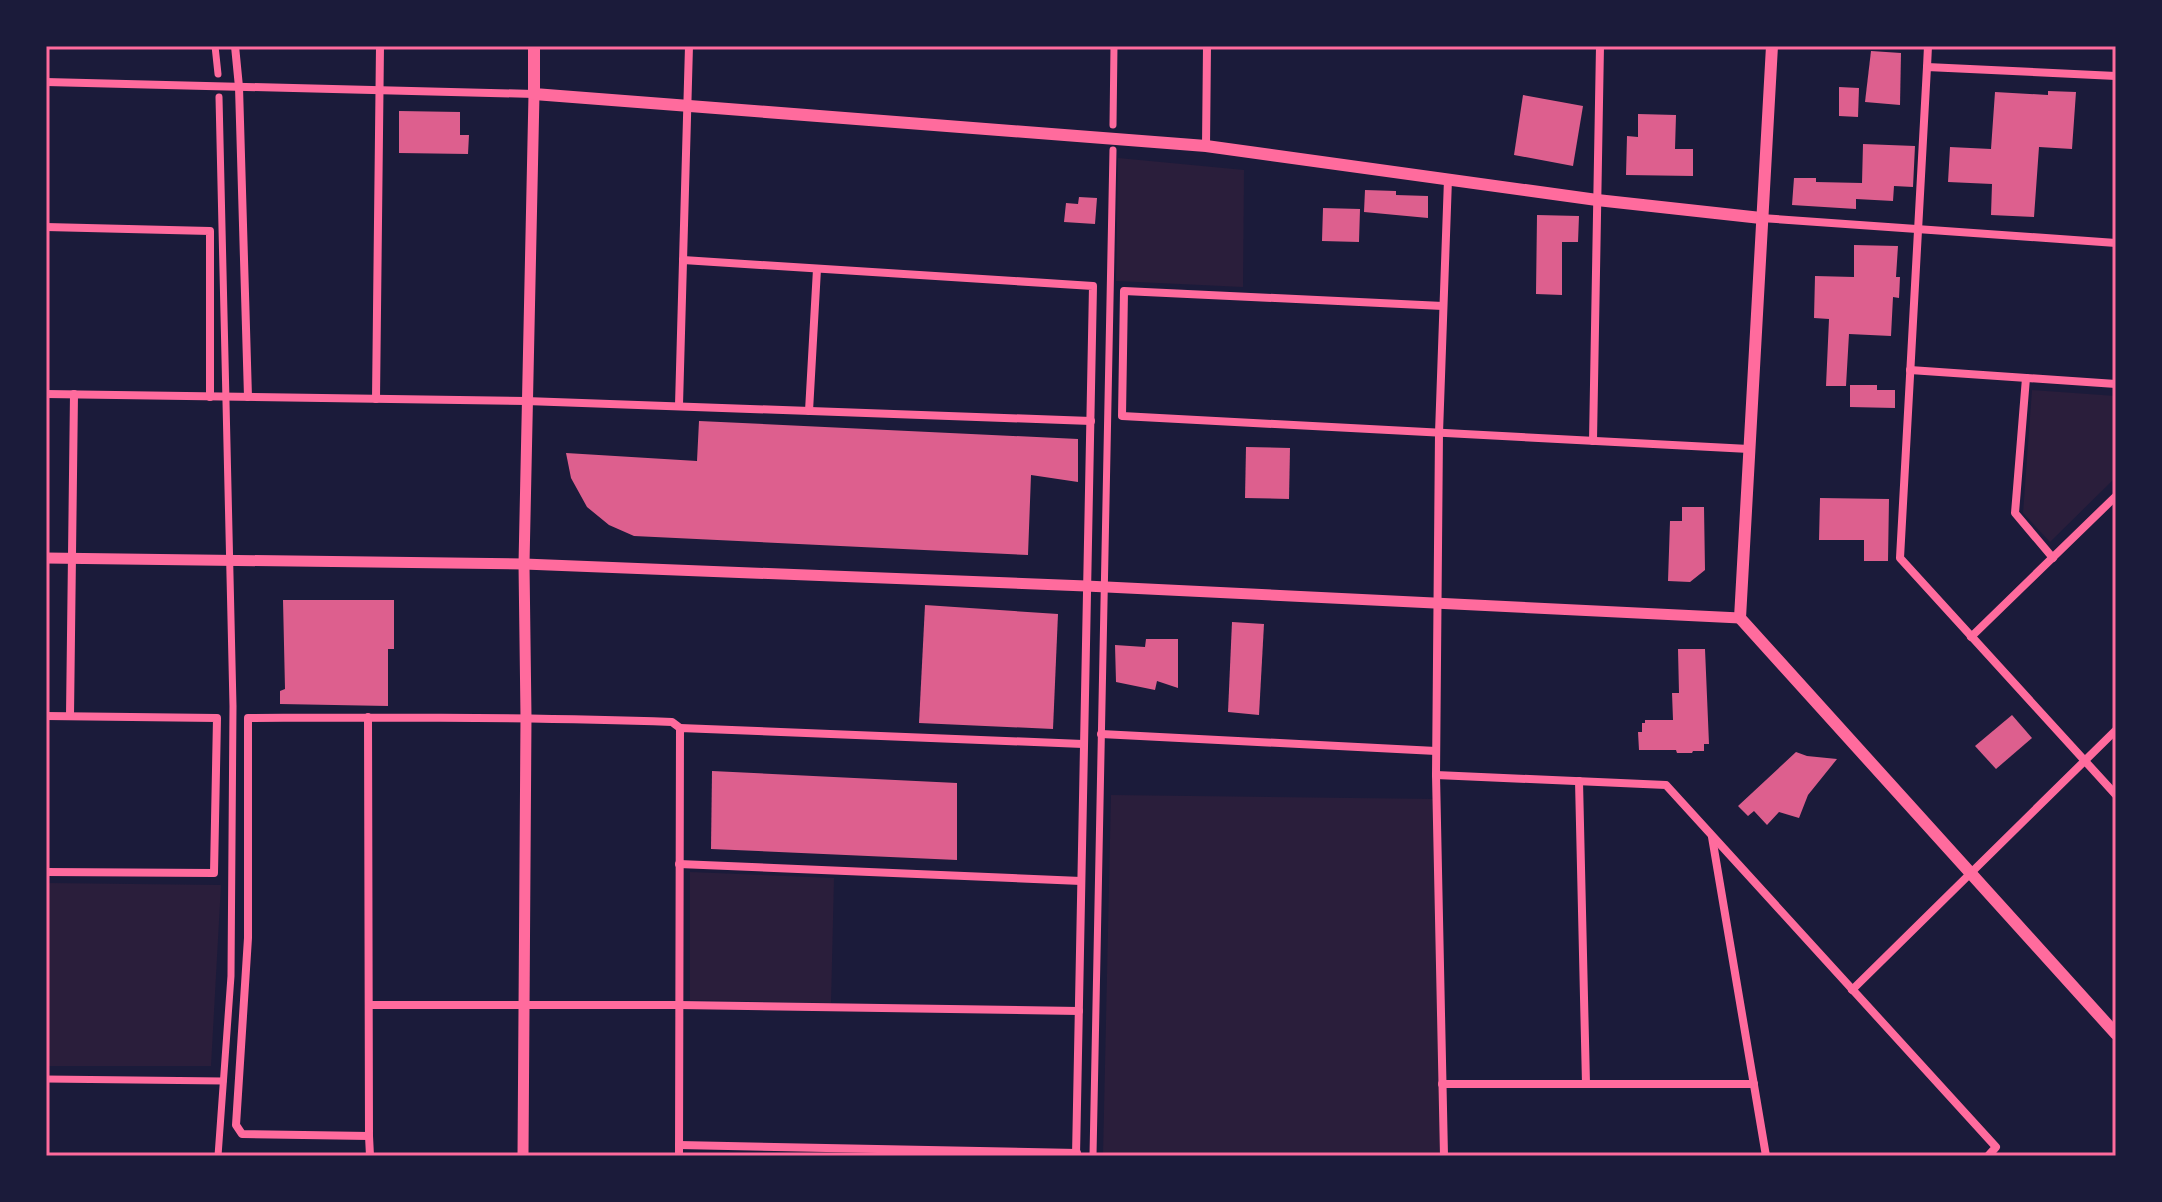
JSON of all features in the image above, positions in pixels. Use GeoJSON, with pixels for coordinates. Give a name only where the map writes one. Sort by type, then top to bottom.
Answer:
{"type":"FeatureCollection","features":[{"type":"Feature","properties":{"kind":"main road"},"geometry":{"type":"LineString","coordinates":[[534,46],[534,94],[1206,146],[1597,200],[1761,218]]}},
{"type":"Feature","properties":{"kind":"main road"},"geometry":{"type":"LineString","coordinates":[[1772,46],[1740,618],[2116,1034]]}},
{"type":"Feature","properties":{"kind":"street"},"geometry":{"type":"LineString","coordinates":[[215,46],[218,74]]}},
{"type":"Feature","properties":{"kind":"street"},"geometry":{"type":"LineString","coordinates":[[235,46],[239,87],[248,397]]}},
{"type":"Feature","properties":{"kind":"street"},"geometry":{"type":"LineString","coordinates":[[376,399],[380,46]]}},
{"type":"Feature","properties":{"kind":"street"},"geometry":{"type":"LineString","coordinates":[[679,405],[689,46]]}},
{"type":"Feature","properties":{"kind":"street"},"geometry":{"type":"LineString","coordinates":[[1113,125],[1114,46]]}},
{"type":"Feature","properties":{"kind":"street"},"geometry":{"type":"LineString","coordinates":[[1206,146],[1207,46]]}},
{"type":"Feature","properties":{"kind":"street"},"geometry":{"type":"LineString","coordinates":[[1593,441],[1600,46]]}},
{"type":"Feature","properties":{"kind":"street"},"geometry":{"type":"LineString","coordinates":[[1928,46],[1900,558],[2116,795]]}},
{"type":"Feature","properties":{"kind":"street"},"geometry":{"type":"LineString","coordinates":[[1927,67],[2116,76]]}},
{"type":"Feature","properties":{"kind":"street"},"geometry":{"type":"LineString","coordinates":[[46,82],[534,94],[524,564],[523,1156]]}},
{"type":"Feature","properties":{"kind":"street"},"geometry":{"type":"LineString","coordinates":[[218,1156],[231,976],[233,891],[233,706],[219,97]]}},
{"type":"Feature","properties":{"kind":"street"},"geometry":{"type":"LineString","coordinates":[[1093,1156],[1113,150]]}},
{"type":"Feature","properties":{"kind":"street"},"geometry":{"type":"LineString","coordinates":[[1444,1156],[1436,751],[1439,433],[1448,179]]}},
{"type":"Feature","properties":{"kind":"street"},"geometry":{"type":"LineString","coordinates":[[1761,218],[2116,243]]}},
{"type":"Feature","properties":{"kind":"street"},"geometry":{"type":"LineString","coordinates":[[46,227],[210,231],[210,397]]}},
{"type":"Feature","properties":{"kind":"street"},"geometry":{"type":"LineString","coordinates":[[679,1145],[1076,1155],[1093,286],[683,260]]}},
{"type":"Feature","properties":{"kind":"street"},"geometry":{"type":"LineString","coordinates":[[809,411],[817,269]]}},
{"type":"Feature","properties":{"kind":"street"},"geometry":{"type":"LineString","coordinates":[[1443,306],[1124,291],[1122,416],[1749,449]]}},
{"type":"Feature","properties":{"kind":"street"},"geometry":{"type":"LineString","coordinates":[[1910,370],[2116,384]]}},
{"type":"Feature","properties":{"kind":"street"},"geometry":{"type":"LineString","coordinates":[[2026,378],[2015,513],[2053,558]]}},
{"type":"Feature","properties":{"kind":"street"},"geometry":{"type":"LineString","coordinates":[[46,394],[526,401],[1091,421]]}},
{"type":"Feature","properties":{"kind":"street"},"geometry":{"type":"LineString","coordinates":[[70,716],[74,394]]}},
{"type":"Feature","properties":{"kind":"street"},"geometry":{"type":"LineString","coordinates":[[1971,637],[2116,496]]}},
{"type":"Feature","properties":{"kind":"street"},"geometry":{"type":"LineString","coordinates":[[46,558],[524,564],[1086,586],[1740,618]]}},
{"type":"Feature","properties":{"kind":"street"},"geometry":{"type":"LineString","coordinates":[[46,716],[217,718],[214,873],[46,872]]}},
{"type":"Feature","properties":{"kind":"street"},"geometry":{"type":"LineString","coordinates":[[368,717],[370,1156]]}},
{"type":"Feature","properties":{"kind":"street"},"geometry":{"type":"LineString","coordinates":[[369,1136],[242,1134],[236,1125],[248,938],[248,718],[526,717],[672,722],[680,728],[1083,744]]}},
{"type":"Feature","properties":{"kind":"street"},"geometry":{"type":"LineString","coordinates":[[679,1156],[680,728]]}},
{"type":"Feature","properties":{"kind":"street"},"geometry":{"type":"LineString","coordinates":[[1852,990],[2116,730]]}},
{"type":"Feature","properties":{"kind":"street"},"geometry":{"type":"LineString","coordinates":[[1101,734],[1436,751]]}},
{"type":"Feature","properties":{"kind":"street"},"geometry":{"type":"LineString","coordinates":[[1436,775],[1666,785],[1996,1147],[1988,1156]]}},
{"type":"Feature","properties":{"kind":"street"},"geometry":{"type":"LineString","coordinates":[[1579,781],[1586,1084]]}},
{"type":"Feature","properties":{"kind":"street"},"geometry":{"type":"LineString","coordinates":[[1712,836],[1766,1156]]}},
{"type":"Feature","properties":{"kind":"street"},"geometry":{"type":"LineString","coordinates":[[679,864],[1081,881]]}},
{"type":"Feature","properties":{"kind":"street"},"geometry":{"type":"LineString","coordinates":[[369,1005],[679,1005],[1079,1011]]}},
{"type":"Feature","properties":{"kind":"street"},"geometry":{"type":"LineString","coordinates":[[46,1079],[223,1081]]}},
{"type":"Feature","properties":{"kind":"street"},"geometry":{"type":"LineString","coordinates":[[1442,1084],[1754,1084]]}},
{"type":"Feature","properties":{"kind":"shaded area"},"geometry":{"type":"Polygon","coordinates":[[[1118,158],[1244,170],[1243,287],[1116,281],[1118,158]]]}},
{"type":"Feature","properties":{"kind":"shaded area"},"geometry":{"type":"Polygon","coordinates":[[[2032,390],[2116,396],[2116,477],[2050,542],[2023,513],[2032,390]]]}},
{"type":"Feature","properties":{"kind":"shaded area"},"geometry":{"type":"Polygon","coordinates":[[[1111,795],[1436,799],[1444,1156],[1103,1156],[1111,795]]]}},
{"type":"Feature","properties":{"kind":"shaded area"},"geometry":{"type":"Polygon","coordinates":[[[690,872],[834,878],[831,1003],[690,1000],[690,872]]]}},
{"type":"Feature","properties":{"kind":"shaded area"},"geometry":{"type":"Polygon","coordinates":[[[46,883],[221,885],[211,1066],[46,1066],[46,883]]]}},
{"type":"Feature","properties":{"kind":"building"},"geometry":{"type":"Polygon","coordinates":[[[1871,51],[1901,53],[1900,105],[1865,102],[1871,51]]]}},
{"type":"Feature","properties":{"kind":"building"},"geometry":{"type":"Polygon","coordinates":[[[1839,87],[1859,88],[1858,117],[1839,116],[1839,87]]]}},
{"type":"Feature","properties":{"kind":"building"},"geometry":{"type":"Polygon","coordinates":[[[2048,91],[2076,92],[2072,149],[2039,147],[2034,217],[1991,215],[1992,184],[1948,182],[1950,147],[1991,149],[1995,92],[2048,95],[2048,91]]]}},
{"type":"Feature","properties":{"kind":"building"},"geometry":{"type":"Polygon","coordinates":[[[1523,95],[1583,106],[1573,166],[1514,155],[1523,95]]]}},
{"type":"Feature","properties":{"kind":"building"},"geometry":{"type":"Polygon","coordinates":[[[399,111],[460,112],[460,135],[469,135],[468,154],[399,153],[399,111]]]}},
{"type":"Feature","properties":{"kind":"building"},"geometry":{"type":"Polygon","coordinates":[[[1638,114],[1676,115],[1675,149],[1693,149],[1693,176],[1626,175],[1627,136],[1638,137],[1638,114]]]}},
{"type":"Feature","properties":{"kind":"building"},"geometry":{"type":"Polygon","coordinates":[[[1863,144],[1915,146],[1913,187],[1894,186],[1893,201],[1856,199],[1856,209],[1792,205],[1794,178],[1862,183],[1863,144]]]}},
{"type":"Feature","properties":{"kind":"building"},"geometry":{"type":"Polygon","coordinates":[[[1365,190],[1428,196],[1428,218],[1364,212],[1365,190]]]}},
{"type":"Feature","properties":{"kind":"building"},"geometry":{"type":"Polygon","coordinates":[[[1079,197],[1097,198],[1095,224],[1064,222],[1066,203],[1078,204],[1079,197]]]}},
{"type":"Feature","properties":{"kind":"building"},"geometry":{"type":"Polygon","coordinates":[[[1323,208],[1360,209],[1359,242],[1322,241],[1323,208]]]}},
{"type":"Feature","properties":{"kind":"building"},"geometry":{"type":"Polygon","coordinates":[[[1537,215],[1579,216],[1578,242],[1562,242],[1562,295],[1536,294],[1537,215]]]}},
{"type":"Feature","properties":{"kind":"building"},"geometry":{"type":"Polygon","coordinates":[[[1854,245],[1898,246],[1896,277],[1900,277],[1899,298],[1893,297],[1891,336],[1849,334],[1846,386],[1826,386],[1829,319],[1814,318],[1815,276],[1854,277],[1854,245]]]}},
{"type":"Feature","properties":{"kind":"building"},"geometry":{"type":"Polygon","coordinates":[[[1850,385],[1877,385],[1877,390],[1895,390],[1895,408],[1850,407],[1850,385]]]}},
{"type":"Feature","properties":{"kind":"building"},"geometry":{"type":"Polygon","coordinates":[[[699,421],[1078,439],[1078,482],[1031,475],[1028,555],[634,536],[609,525],[587,507],[571,478],[566,453],[697,461],[699,421]]]}},
{"type":"Feature","properties":{"kind":"building"},"geometry":{"type":"Polygon","coordinates":[[[1246,447],[1290,448],[1289,499],[1245,498],[1246,447]]]}},
{"type":"Feature","properties":{"kind":"building"},"geometry":{"type":"Polygon","coordinates":[[[1820,498],[1889,499],[1888,561],[1864,561],[1864,540],[1819,540],[1820,498]]]}},
{"type":"Feature","properties":{"kind":"building"},"geometry":{"type":"Polygon","coordinates":[[[1682,507],[1704,507],[1705,570],[1690,582],[1668,581],[1670,521],[1682,521],[1682,507]]]}},
{"type":"Feature","properties":{"kind":"building"},"geometry":{"type":"Polygon","coordinates":[[[283,600],[394,600],[394,649],[388,649],[388,706],[280,704],[280,691],[285,689],[283,600]]]}},
{"type":"Feature","properties":{"kind":"building"},"geometry":{"type":"Polygon","coordinates":[[[925,605],[1058,614],[1053,729],[919,723],[925,605]]]}},
{"type":"Feature","properties":{"kind":"building"},"geometry":{"type":"Polygon","coordinates":[[[1232,622],[1264,624],[1259,715],[1228,712],[1232,622]]]}},
{"type":"Feature","properties":{"kind":"building"},"geometry":{"type":"Polygon","coordinates":[[[1146,639],[1178,639],[1178,688],[1157,681],[1155,690],[1116,682],[1115,645],[1145,647],[1146,639]]]}},
{"type":"Feature","properties":{"kind":"building"},"geometry":{"type":"Polygon","coordinates":[[[1678,649],[1705,649],[1709,744],[1704,744],[1704,751],[1692,753],[1639,750],[1638,732],[1642,732],[1645,720],[1673,720],[1672,693],[1679,693],[1678,649]]]}},
{"type":"Feature","properties":{"kind":"building"},"geometry":{"type":"Polygon","coordinates":[[[2012,715],[2032,738],[1996,769],[1975,746],[2012,715]]]}},
{"type":"Feature","properties":{"kind":"building"},"geometry":{"type":"Polygon","coordinates":[[[1796,752],[1837,759],[1808,795],[1799,818],[1779,812],[1767,825],[1754,811],[1748,816],[1738,806],[1796,752]]]}},
{"type":"Feature","properties":{"kind":"building"},"geometry":{"type":"Polygon","coordinates":[[[712,771],[957,783],[957,860],[711,849],[712,771]]]}}]}
